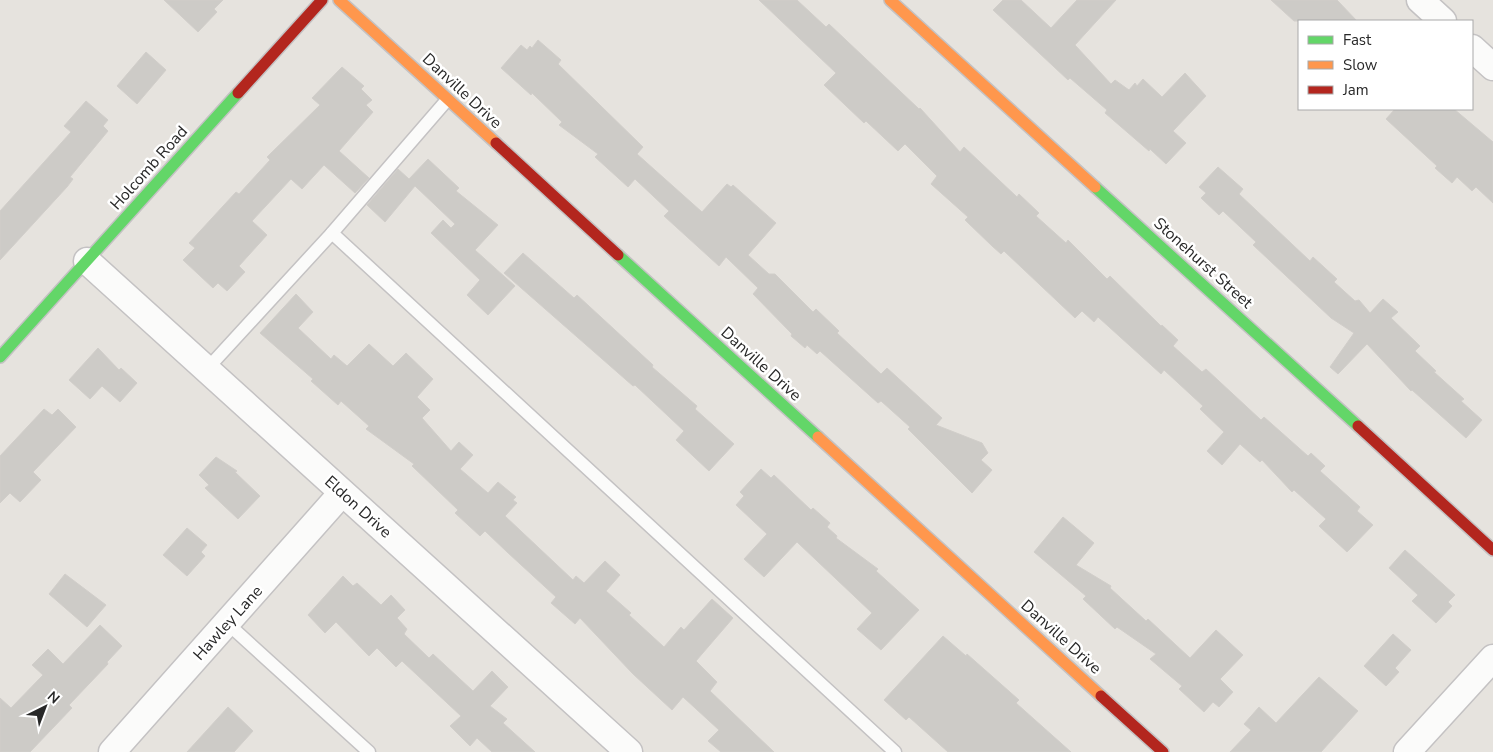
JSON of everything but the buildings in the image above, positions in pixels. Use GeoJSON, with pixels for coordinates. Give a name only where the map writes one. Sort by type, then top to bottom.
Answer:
{"type":"FeatureCollection","features":[{"type":"Feature","properties":{"kind":"street","name":"Holcomb Road"},"geometry":{"type":"LineString","coordinates":[[0,357],[322,0]]}},
{"type":"Feature","properties":{"kind":"street","name":"Danville Drive"},"geometry":{"type":"LineString","coordinates":[[339,0],[1163,752]]}},
{"type":"Feature","properties":{"kind":"street","name":"Stonehurst Street"},"geometry":{"type":"LineString","coordinates":[[890,0],[1493,550]]}},
{"type":"Feature","properties":{"kind":"street"},"geometry":{"type":"LineString","coordinates":[[1420,0],[1442,20]]}},
{"type":"Feature","properties":{"kind":"street"},"geometry":{"type":"LineString","coordinates":[[1473,49],[1493,67]]}},
{"type":"Feature","properties":{"kind":"street","name":"Eldon Drive"},"geometry":{"type":"LineString","coordinates":[[87,261],[629,752]]}},
{"type":"Feature","properties":{"kind":"street","name":"Hawley Lane"},"geometry":{"type":"LineString","coordinates":[[112,752],[342,493]]}},
{"type":"Feature","properties":{"kind":"street"},"geometry":{"type":"LineString","coordinates":[[1407,752],[1493,658]]}},
{"type":"Feature","properties":{"kind":"lane"},"geometry":{"type":"LineString","coordinates":[[207,369],[332,233],[447,100]]}},
{"type":"Feature","properties":{"kind":"lane"},"geometry":{"type":"LineString","coordinates":[[332,233],[895,752]]}},
{"type":"Feature","properties":{"kind":"lane"},"geometry":{"type":"LineString","coordinates":[[227,623],[369,752]]}},
{"type":"Feature","properties":{"kind":"traffic: fast"},"geometry":{"type":"LineString","coordinates":[[0,357],[238,93]]}},
{"type":"Feature","properties":{"kind":"traffic: fast"},"geometry":{"type":"LineString","coordinates":[[1095,187],[1358,426]]}},
{"type":"Feature","properties":{"kind":"traffic: fast"},"geometry":{"type":"LineString","coordinates":[[618,255],[818,437]]}},
{"type":"Feature","properties":{"kind":"traffic: slow"},"geometry":{"type":"LineString","coordinates":[[339,0],[496,143]]}},
{"type":"Feature","properties":{"kind":"traffic: slow"},"geometry":{"type":"LineString","coordinates":[[890,0],[1095,187]]}},
{"type":"Feature","properties":{"kind":"traffic: slow"},"geometry":{"type":"LineString","coordinates":[[818,437],[1101,696]]}},
{"type":"Feature","properties":{"kind":"traffic: jam"},"geometry":{"type":"LineString","coordinates":[[238,93],[322,0]]}},
{"type":"Feature","properties":{"kind":"traffic: jam"},"geometry":{"type":"LineString","coordinates":[[496,143],[618,255]]}},
{"type":"Feature","properties":{"kind":"traffic: jam"},"geometry":{"type":"LineString","coordinates":[[1358,426],[1493,550]]}},
{"type":"Feature","properties":{"kind":"traffic: jam"},"geometry":{"type":"LineString","coordinates":[[1101,696],[1163,752]]}}]}
